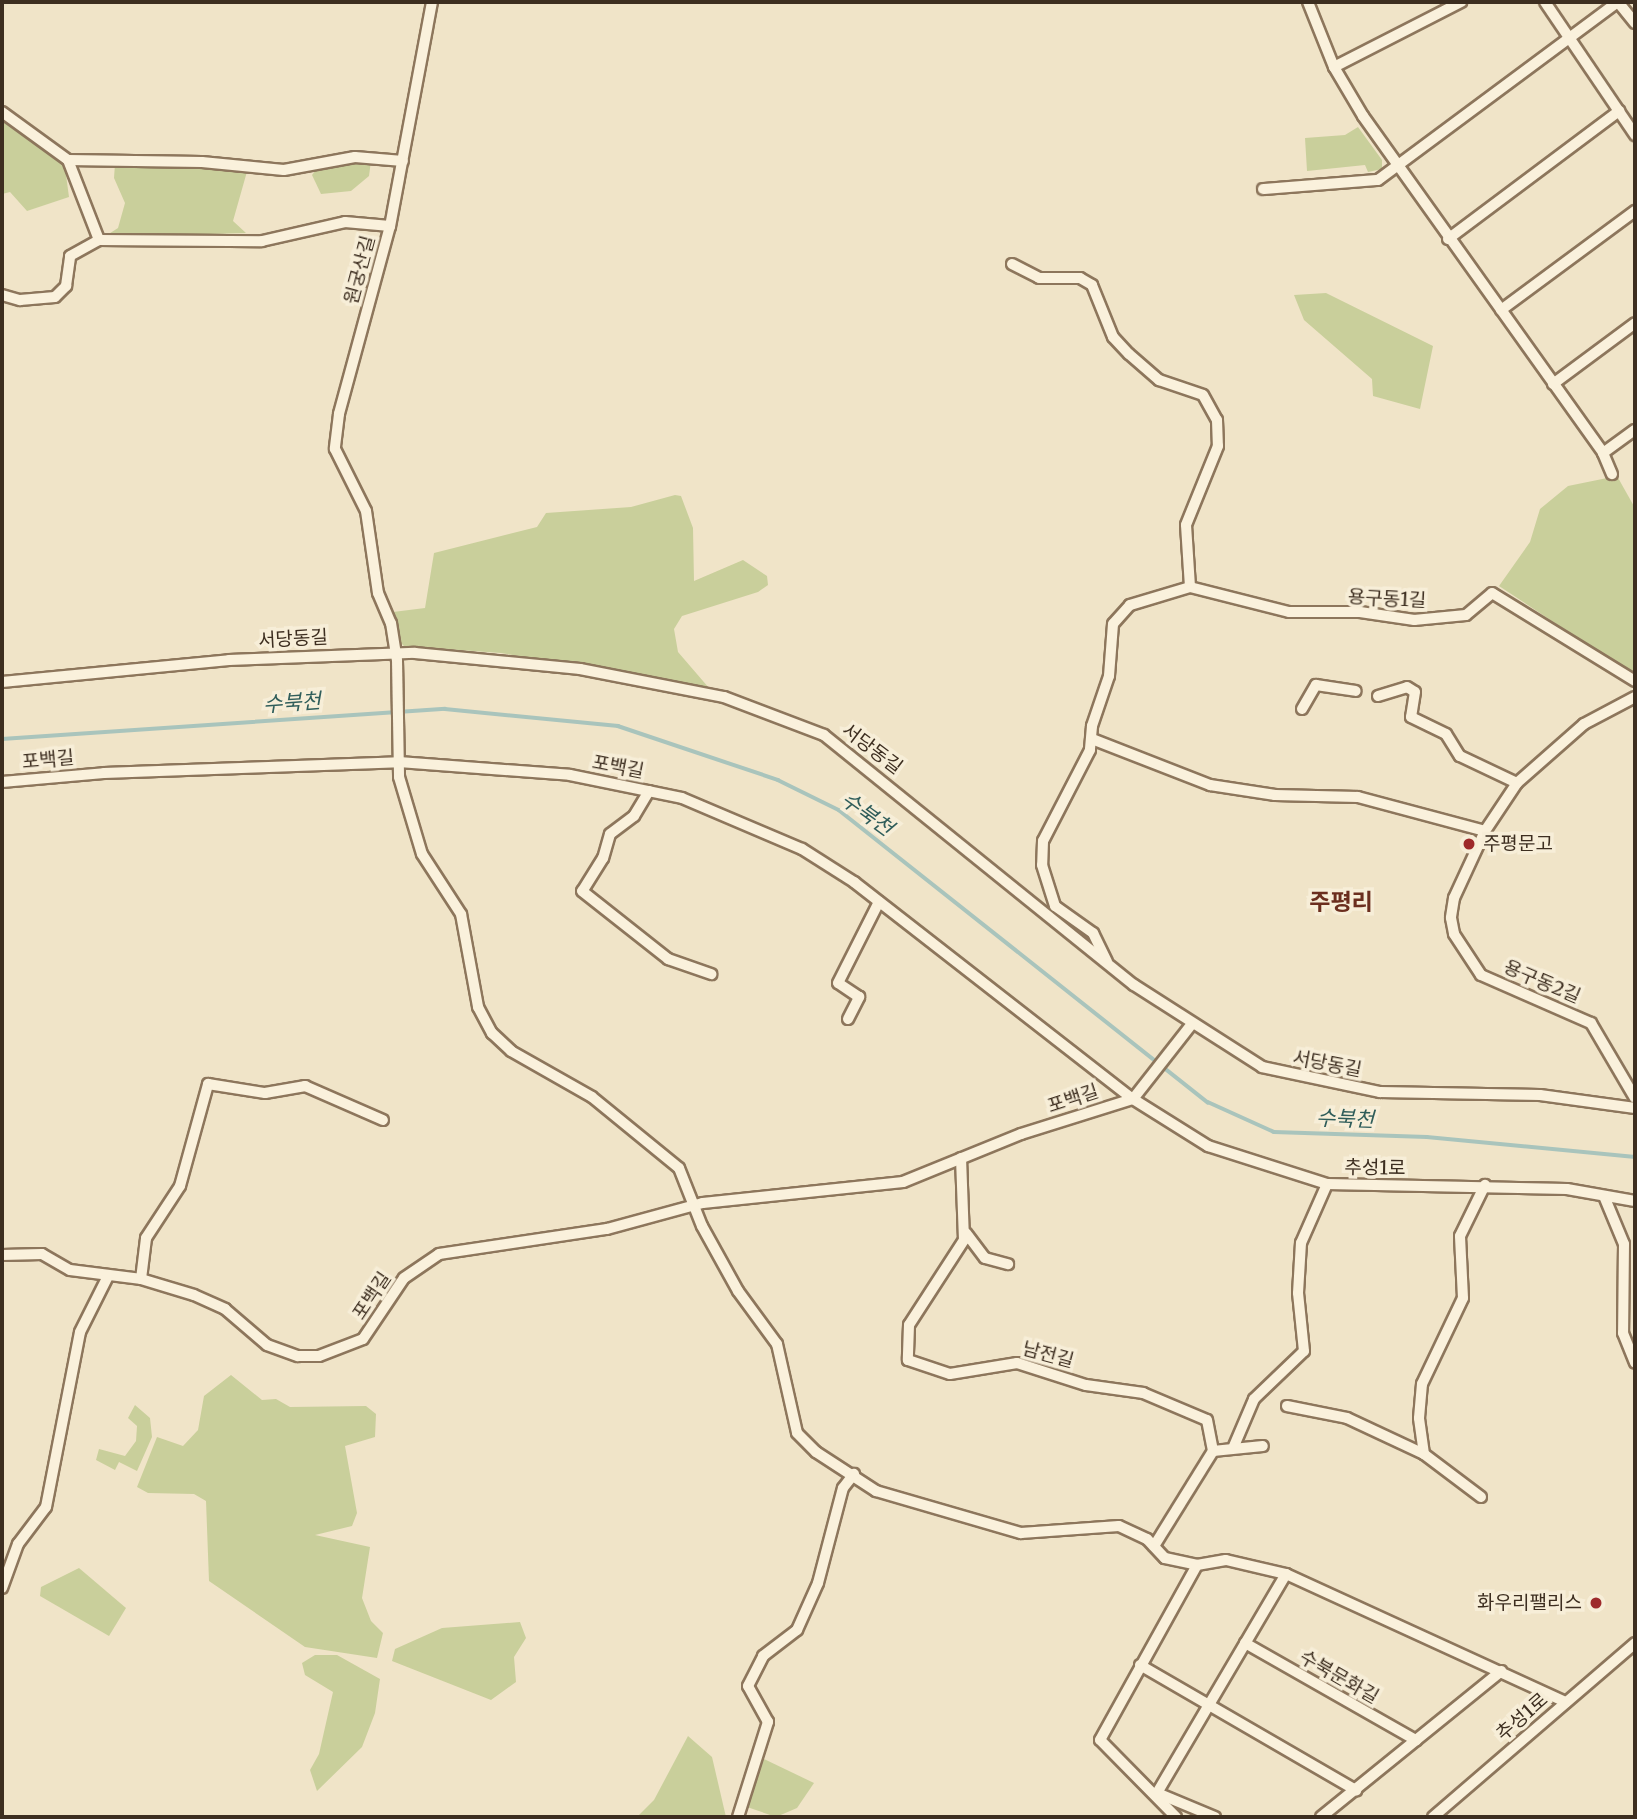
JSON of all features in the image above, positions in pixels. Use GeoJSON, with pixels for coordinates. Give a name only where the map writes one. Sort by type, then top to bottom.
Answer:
{"type":"FeatureCollection","features":[{"type":"Feature","properties":{"kind":"street"},"geometry":{"type":"LineString","coordinates":[[390,226],[432,2]]}},
{"type":"Feature","properties":{"kind":"street"},"geometry":{"type":"LineString","coordinates":[[1308,2],[1334,67],[1397,166],[1603,453],[1612,474]]}},
{"type":"Feature","properties":{"kind":"street"},"geometry":{"type":"LineString","coordinates":[[1334,67],[1461,2]]}},
{"type":"Feature","properties":{"kind":"street"},"geometry":{"type":"LineString","coordinates":[[1545,2],[1635,135]]}},
{"type":"Feature","properties":{"kind":"street"},"geometry":{"type":"LineString","coordinates":[[1263,189],[1378,180],[1566,35],[1618,2],[1635,23]]}},
{"type":"Feature","properties":{"kind":"street"},"geometry":{"type":"LineString","coordinates":[[1448,239],[1619,111]]}},
{"type":"Feature","properties":{"kind":"street"},"geometry":{"type":"LineString","coordinates":[[2,112],[68,160],[99,240],[70,256],[66,286],[55,297],[20,300],[2,295]]}},
{"type":"Feature","properties":{"kind":"street"},"geometry":{"type":"LineString","coordinates":[[68,160],[202,162],[284,170],[355,157],[403,161]]}},
{"type":"Feature","properties":{"kind":"street"},"geometry":{"type":"LineString","coordinates":[[1500,310],[1635,211]]}},
{"type":"Feature","properties":{"kind":"street","name":"원궁산길"},"geometry":{"type":"LineString","coordinates":[[99,240],[261,241],[345,222],[390,226],[339,414],[335,449],[366,511],[378,593],[396,656],[399,758],[422,854],[461,914],[478,1007],[492,1033],[511,1051],[592,1097],[672,1161],[738,1291],[777,1344],[797,1433],[816,1452],[854,1474]]}},
{"type":"Feature","properties":{"kind":"street"},"geometry":{"type":"LineString","coordinates":[[1012,264],[1039,278],[1080,278],[1092,285],[1114,337],[1129,354],[1159,380],[1203,395],[1214,411],[1218,446],[1186,525],[1190,587],[1120,613],[1113,624],[1109,676],[1092,739],[1043,841],[1042,865],[1055,906],[1093,933],[1107,962]]}},
{"type":"Feature","properties":{"kind":"street"},"geometry":{"type":"LineString","coordinates":[[1553,384],[1635,323]]}},
{"type":"Feature","properties":{"kind":"street"},"geometry":{"type":"LineString","coordinates":[[1603,453],[1635,430]]}},
{"type":"Feature","properties":{"kind":"street","name":"용구동1길"},"geometry":{"type":"LineString","coordinates":[[1190,587],[1289,612],[1360,612],[1414,620],[1466,615],[1492,593],[1635,681]]}},
{"type":"Feature","properties":{"kind":"street","name":"서당동길"},"geometry":{"type":"LineString","coordinates":[[2,682],[229,660],[396,656],[580,669],[688,689],[777,713],[824,735],[860,761],[1107,962],[1191,1025],[1262,1067],[1328,1083],[1438,1097],[1541,1095],[1635,1108]]}},
{"type":"Feature","properties":{"kind":"street"},"geometry":{"type":"LineString","coordinates":[[1302,709],[1316,685],[1356,691]]}},
{"type":"Feature","properties":{"kind":"street"},"geometry":{"type":"LineString","coordinates":[[1378,696],[1407,687],[1415,692],[1411,717],[1446,734],[1460,756],[1517,783]]}},
{"type":"Feature","properties":{"kind":"street","name":"용구동2길"},"geometry":{"type":"LineString","coordinates":[[1635,697],[1584,724],[1517,783],[1485,831],[1454,898],[1454,934],[1481,975],[1591,1023],[1635,1098]]}},
{"type":"Feature","properties":{"kind":"street"},"geometry":{"type":"LineString","coordinates":[[1092,739],[1210,785],[1275,795],[1358,797],[1485,831]]}},
{"type":"Feature","properties":{"kind":"street","name":"포백길"},"geometry":{"type":"LineString","coordinates":[[2,782],[104,773],[399,758],[570,775],[682,798],[802,849],[879,902],[1135,1096]]}},
{"type":"Feature","properties":{"kind":"street"},"geometry":{"type":"LineString","coordinates":[[649,791],[634,817],[610,834],[603,858],[582,891],[668,959],[711,974]]}},
{"type":"Feature","properties":{"kind":"street"},"geometry":{"type":"LineString","coordinates":[[848,1019],[859,997],[838,982],[879,902]]}},
{"type":"Feature","properties":{"kind":"street"},"geometry":{"type":"LineString","coordinates":[[1135,1096],[1191,1025]]}},
{"type":"Feature","properties":{"kind":"street"},"geometry":{"type":"LineString","coordinates":[[141,1279],[146,1238],[187,1166],[208,1084],[265,1093],[305,1086],[383,1120]]}},
{"type":"Feature","properties":{"kind":"street","name":"포백길"},"geometry":{"type":"LineString","coordinates":[[2,1255],[42,1254],[70,1270],[141,1279],[225,1309],[283,1352],[319,1356],[363,1339],[404,1278],[439,1254],[607,1229],[695,1204],[889,1186],[1135,1096]]}},
{"type":"Feature","properties":{"kind":"street","name":"추성1로"},"geometry":{"type":"LineString","coordinates":[[1135,1096],[1208,1146],[1327,1184],[1485,1185],[1604,1196],[1635,1202]]}},
{"type":"Feature","properties":{"kind":"street"},"geometry":{"type":"LineString","coordinates":[[961,1158],[965,1233],[985,1258],[1008,1264]]}},
{"type":"Feature","properties":{"kind":"street"},"geometry":{"type":"LineString","coordinates":[[1234,1446],[1254,1399],[1304,1351],[1298,1293],[1301,1243],[1327,1184]]}},
{"type":"Feature","properties":{"kind":"street"},"geometry":{"type":"LineString","coordinates":[[1424,1454],[1419,1441],[1422,1384],[1463,1298],[1460,1236],[1485,1185]]}},
{"type":"Feature","properties":{"kind":"street"},"geometry":{"type":"LineString","coordinates":[[1604,1196],[1624,1244],[1623,1333],[1635,1363]]}},
{"type":"Feature","properties":{"kind":"street","name":"남전길"},"geometry":{"type":"LineString","coordinates":[[965,1233],[909,1325],[908,1360],[950,1374],[1017,1363],[1086,1385],[1143,1393],[1206,1420],[1212,1426],[1213,1451]]}},
{"type":"Feature","properties":{"kind":"street"},"geometry":{"type":"LineString","coordinates":[[2,1588],[18,1544],[46,1507],[80,1332],[108,1276]]}},
{"type":"Feature","properties":{"kind":"street"},"geometry":{"type":"LineString","coordinates":[[1287,1406],[1303,1405],[1347,1418],[1424,1454],[1481,1497]]}},
{"type":"Feature","properties":{"kind":"street"},"geometry":{"type":"LineString","coordinates":[[1154,1546],[1213,1451],[1234,1446],[1263,1446]]}},
{"type":"Feature","properties":{"kind":"street"},"geometry":{"type":"LineString","coordinates":[[738,1817],[768,1723],[748,1686],[763,1656],[797,1630],[818,1583],[843,1488],[854,1474],[882,1493],[1021,1533],[1119,1526],[1154,1546],[1165,1558],[1197,1565],[1226,1560],[1286,1574],[1346,1597],[1385,1623],[1501,1671],[1566,1702]]}},
{"type":"Feature","properties":{"kind":"street"},"geometry":{"type":"LineString","coordinates":[[1176,1817],[1100,1740],[1197,1565]]}},
{"type":"Feature","properties":{"kind":"street"},"geometry":{"type":"LineString","coordinates":[[1215,1817],[1157,1793],[1286,1574]]}},
{"type":"Feature","properties":{"kind":"street","name":"수북문화길"},"geometry":{"type":"LineString","coordinates":[[1245,1643],[1416,1740]]}},
{"type":"Feature","properties":{"kind":"street","name":"추성1로"},"geometry":{"type":"LineString","coordinates":[[1433,1817],[1635,1643]]}},
{"type":"Feature","properties":{"kind":"street"},"geometry":{"type":"LineString","coordinates":[[1140,1665],[1356,1790]]}},
{"type":"Feature","properties":{"kind":"street"},"geometry":{"type":"LineString","coordinates":[[1321,1817],[1501,1671]]}},
{"type":"Feature","properties":{"kind":"green space"},"geometry":{"type":"Polygon","coordinates":[[[2,119],[64,160],[69,197],[27,211],[10,192],[2,194],[2,119]]]}},
{"type":"Feature","properties":{"kind":"green space"},"geometry":{"type":"Polygon","coordinates":[[[1358,127],[1382,160],[1382,169],[1368,172],[1365,165],[1307,171],[1305,138],[1345,135],[1358,127]]]}},
{"type":"Feature","properties":{"kind":"green space"},"geometry":{"type":"Polygon","coordinates":[[[371,161],[369,176],[351,191],[321,194],[312,175],[319,166],[336,162],[371,161]]]}},
{"type":"Feature","properties":{"kind":"green space"},"geometry":{"type":"Polygon","coordinates":[[[115,164],[248,168],[233,221],[246,233],[104,237],[118,228],[125,203],[114,178],[115,164]]]}},
{"type":"Feature","properties":{"kind":"green space"},"geometry":{"type":"Polygon","coordinates":[[[1326,293],[1433,346],[1420,409],[1373,396],[1372,379],[1304,320],[1294,295],[1326,293]]]}},
{"type":"Feature","properties":{"kind":"green space"},"geometry":{"type":"Polygon","coordinates":[[[1617,476],[1635,508],[1635,676],[1499,586],[1530,542],[1540,509],[1568,486],[1617,476]]]}},
{"type":"Feature","properties":{"kind":"green space"},"geometry":{"type":"Polygon","coordinates":[[[675,495],[681,496],[693,528],[694,581],[743,560],[767,576],[768,585],[758,592],[682,616],[674,629],[678,652],[709,688],[501,653],[404,646],[397,639],[393,612],[425,608],[434,553],[537,527],[546,513],[631,507],[675,495]]]}},
{"type":"Feature","properties":{"kind":"green space"},"geometry":{"type":"Polygon","coordinates":[[[231,1375],[262,1400],[276,1399],[290,1407],[366,1406],[376,1414],[375,1437],[345,1446],[357,1513],[352,1526],[315,1535],[370,1547],[362,1598],[371,1621],[383,1633],[377,1658],[305,1647],[209,1581],[206,1501],[194,1494],[148,1493],[137,1487],[157,1437],[183,1446],[198,1430],[204,1396],[231,1375]]]}},
{"type":"Feature","properties":{"kind":"green space"},"geometry":{"type":"Polygon","coordinates":[[[135,1405],[150,1418],[152,1437],[137,1471],[119,1462],[115,1470],[96,1460],[99,1449],[125,1456],[136,1441],[137,1426],[128,1418],[135,1405]]]}},
{"type":"Feature","properties":{"kind":"green space"},"geometry":{"type":"Polygon","coordinates":[[[79,1568],[126,1608],[109,1636],[40,1596],[41,1587],[79,1568]]]}},
{"type":"Feature","properties":{"kind":"green space"},"geometry":{"type":"Polygon","coordinates":[[[520,1622],[526,1638],[514,1657],[516,1682],[491,1700],[392,1661],[395,1649],[442,1628],[520,1622]]]}},
{"type":"Feature","properties":{"kind":"green space"},"geometry":{"type":"Polygon","coordinates":[[[315,1655],[337,1655],[380,1679],[375,1713],[362,1747],[317,1791],[310,1770],[319,1754],[333,1692],[305,1675],[302,1663],[315,1655]]]}},
{"type":"Feature","properties":{"kind":"green space"},"geometry":{"type":"Polygon","coordinates":[[[688,1736],[712,1757],[726,1817],[637,1817],[654,1800],[688,1736]]]}},
{"type":"Feature","properties":{"kind":"green space"},"geometry":{"type":"Polygon","coordinates":[[[764,1759],[814,1783],[797,1808],[776,1817],[747,1807],[764,1759]]]}},
{"type":"Feature","properties":{"kind":"waterway","name":"수북천"},"geometry":{"type":"LineString","coordinates":[[2,739],[445,709],[618,726],[778,780],[839,810],[1208,1102],[1274,1132],[1427,1137],[1635,1157]]}},
{"type":"Feature","properties":{"kind":"place","name":"주평문고"},"geometry":{"type":"Point","coordinates":[1469,844]}},
{"type":"Feature","properties":{"kind":"place","name":"화우리팰리스"},"geometry":{"type":"Point","coordinates":[1596,1603]}},
{"type":"Feature","properties":{"kind":"district","name":"주평리"},"geometry":{"type":"Point","coordinates":[1341,902]}}]}
